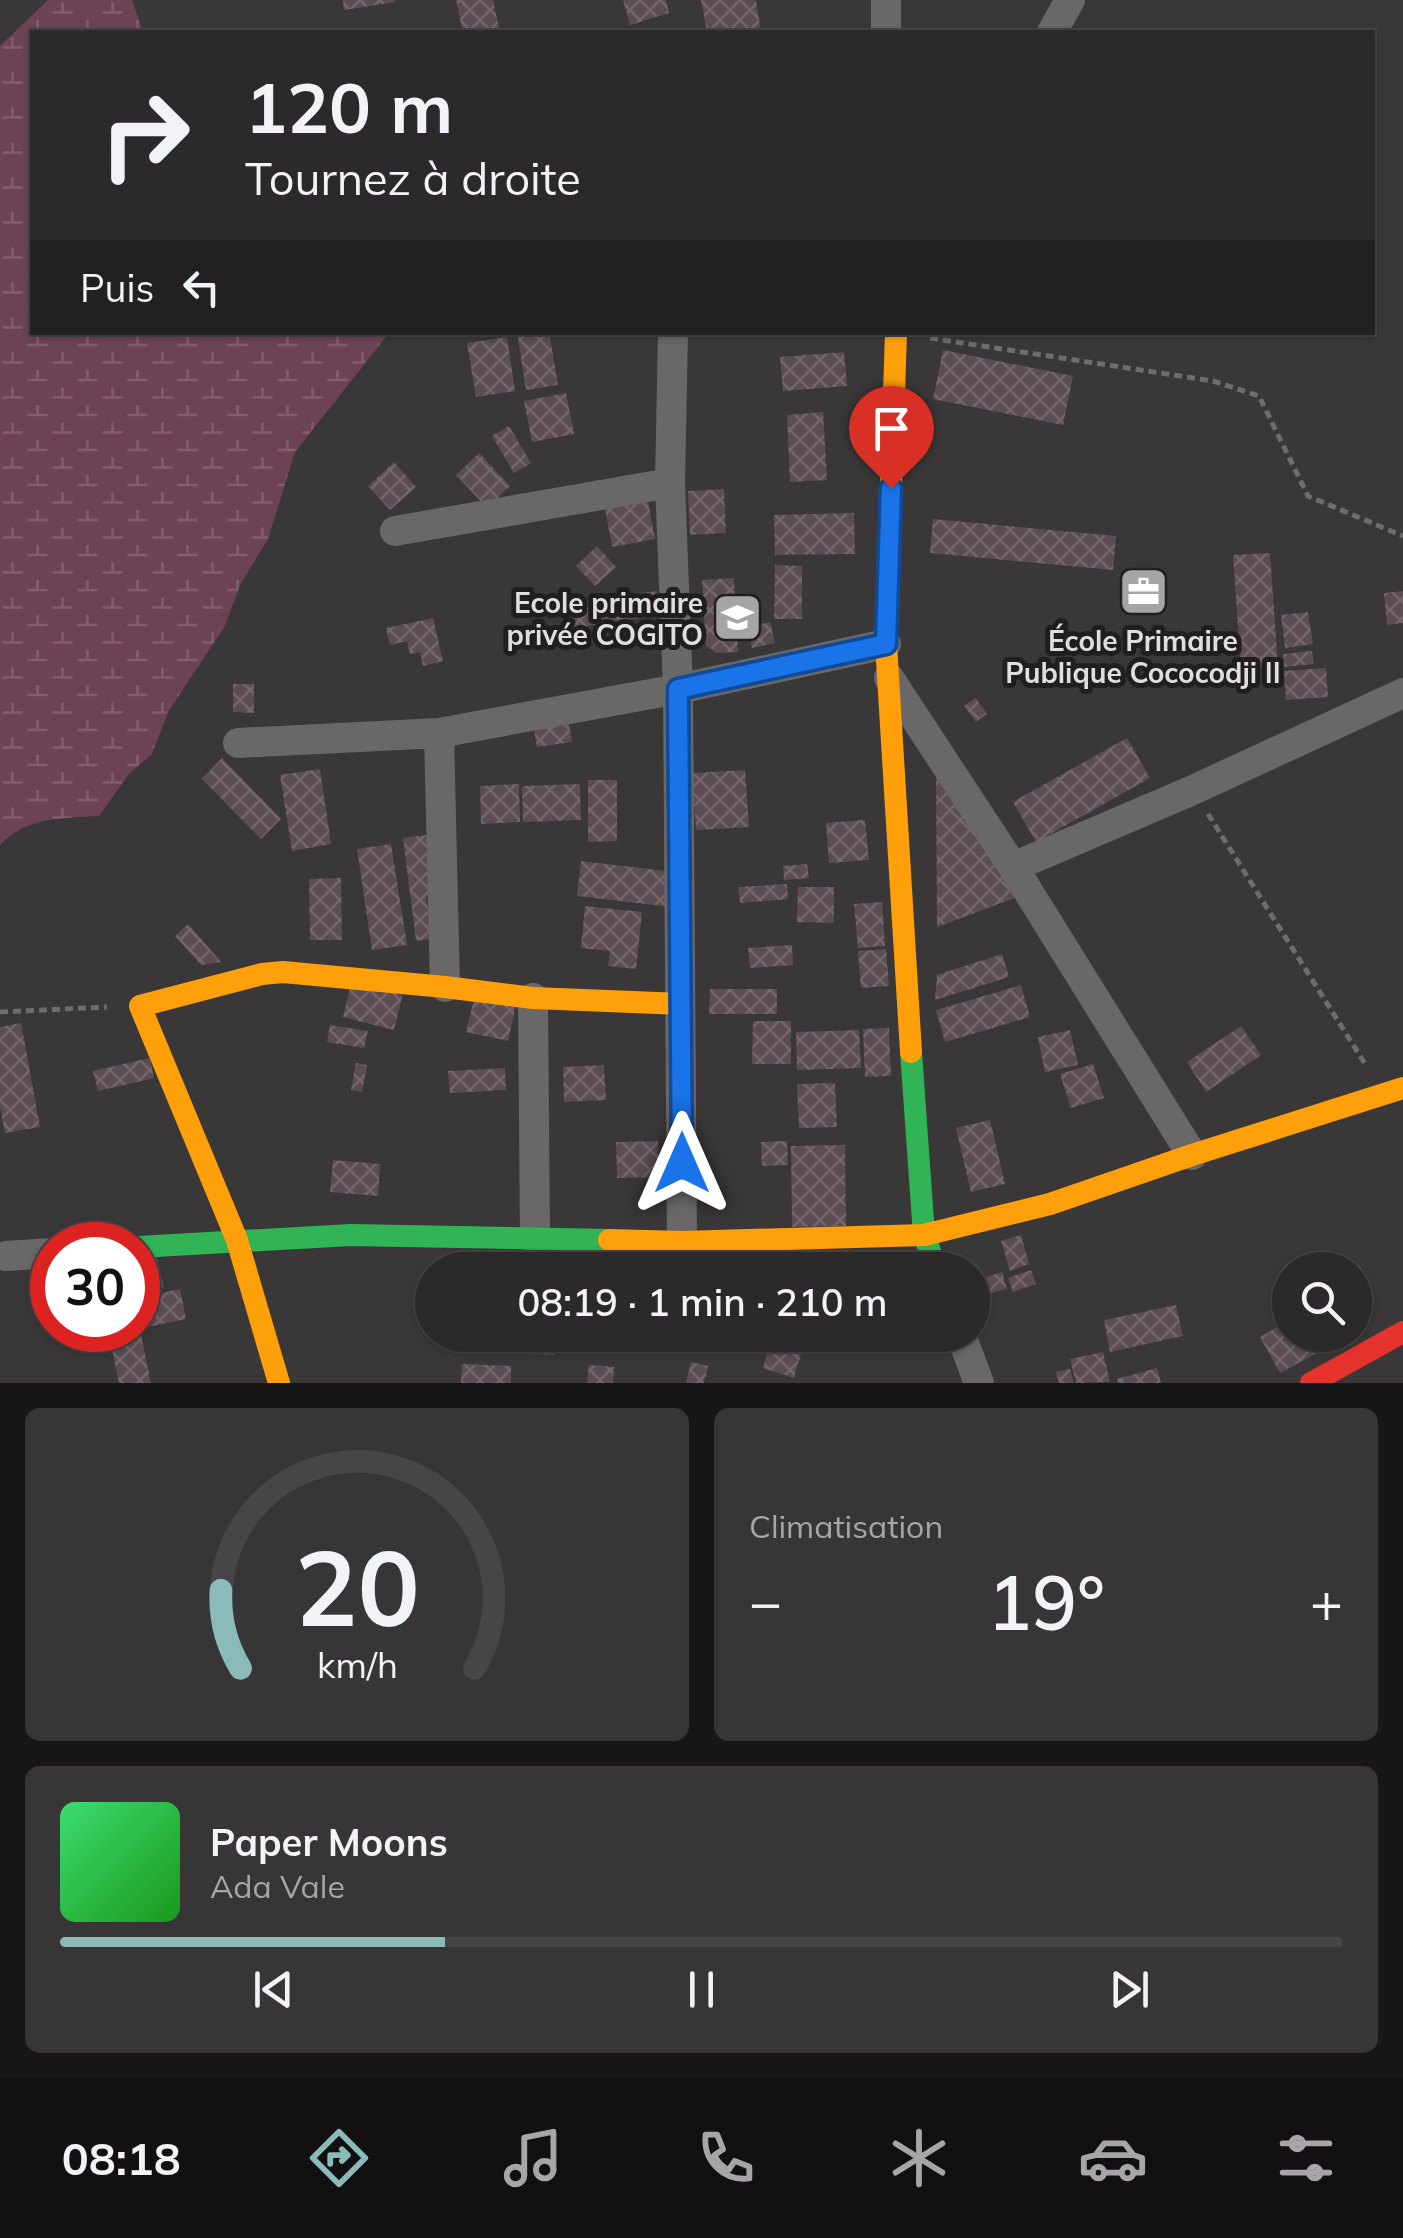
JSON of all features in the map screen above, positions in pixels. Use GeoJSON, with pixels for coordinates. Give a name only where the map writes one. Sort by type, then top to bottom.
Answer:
{"type":"FeatureCollection","features":[{"type":"Feature","properties":{"kind":"street"},"geometry":{"type":"LineString","coordinates":[[886,0],[886,30]]}},
{"type":"Feature","properties":{"kind":"street"},"geometry":{"type":"LineString","coordinates":[[1053,30],[1070,0]]}},
{"type":"Feature","properties":{"kind":"street"},"geometry":{"type":"LineString","coordinates":[[673,335],[670,483],[678,689],[682,1242]]}},
{"type":"Feature","properties":{"kind":"street"},"geometry":{"type":"LineString","coordinates":[[907,335],[886,644],[924,1236],[930,1252]]}},
{"type":"Feature","properties":{"kind":"street"},"geometry":{"type":"LineString","coordinates":[[395,531],[670,483]]}},
{"type":"Feature","properties":{"kind":"street"},"geometry":{"type":"LineString","coordinates":[[238,743],[439,733],[678,689],[886,644]]}},
{"type":"Feature","properties":{"kind":"street"},"geometry":{"type":"LineString","coordinates":[[889,678],[1013,867],[1192,1155]]}},
{"type":"Feature","properties":{"kind":"street"},"geometry":{"type":"LineString","coordinates":[[1013,867],[1401,697]]}},
{"type":"Feature","properties":{"kind":"street"},"geometry":{"type":"LineString","coordinates":[[439,733],[446,986]]}},
{"type":"Feature","properties":{"kind":"street"},"geometry":{"type":"LineString","coordinates":[[279,1383],[238,1240],[140,1006],[283,972],[533,998],[682,1004]]}},
{"type":"Feature","properties":{"kind":"street"},"geometry":{"type":"LineString","coordinates":[[533,998],[536,1239]]}},
{"type":"Feature","properties":{"kind":"street"},"geometry":{"type":"LineString","coordinates":[[160,1245],[350,1236],[682,1242],[924,1236],[1050,1204],[1394,1092]]}},
{"type":"Feature","properties":{"kind":"street"},"geometry":{"type":"LineString","coordinates":[[6,1256],[30,1254]]}},
{"type":"Feature","properties":{"kind":"street"},"geometry":{"type":"LineString","coordinates":[[1311,1383],[1403,1332]]}},
{"type":"Feature","properties":{"kind":"street"},"geometry":{"type":"LineString","coordinates":[[967,1352],[979,1383]]}},
{"type":"Feature","properties":{"kind":"path"},"geometry":{"type":"LineString","coordinates":[[913,335],[1213,382],[1260,396],[1308,496],[1403,536]]}},
{"type":"Feature","properties":{"kind":"path"},"geometry":{"type":"LineString","coordinates":[[1193,790],[1394,1092]]}},
{"type":"Feature","properties":{"kind":"path"},"geometry":{"type":"LineString","coordinates":[[0,1012],[140,1006]]}},
{"type":"Feature","properties":{"kind":"green space"},"geometry":{"type":"Polygon","coordinates":[[[48,0],[132,0],[142,30],[30,30],[30,335],[387,335],[295,452],[268,539],[240,585],[225,626],[168,712],[152,754],[129,774],[99,816],[33,824],[0,845],[0,46],[48,0]]]}},
{"type":"Feature","properties":{"kind":"building"},"geometry":{"type":"Polygon","coordinates":[[[343,0],[394,0],[395,2],[344,10],[343,0]]]}},
{"type":"Feature","properties":{"kind":"building"},"geometry":{"type":"Polygon","coordinates":[[[456,0],[493,0],[500,30],[463,30],[456,0]]]}},
{"type":"Feature","properties":{"kind":"building"},"geometry":{"type":"Polygon","coordinates":[[[623,0],[666,0],[669,13],[630,25],[623,0]]]}},
{"type":"Feature","properties":{"kind":"building"},"geometry":{"type":"Polygon","coordinates":[[[701,0],[756,0],[761,30],[707,30],[701,0]]]}},
{"type":"Feature","properties":{"kind":"building"},"geometry":{"type":"Polygon","coordinates":[[[517,335],[550,335],[558,385],[526,390],[517,335]]]}},
{"type":"Feature","properties":{"kind":"building"},"geometry":{"type":"Polygon","coordinates":[[[507,337],[515,391],[476,397],[467,343],[507,337]]]}},
{"type":"Feature","properties":{"kind":"building"},"geometry":{"type":"Polygon","coordinates":[[[943,350],[1073,376],[1063,425],[933,399],[943,350]]]}},
{"type":"Feature","properties":{"kind":"building"},"geometry":{"type":"Polygon","coordinates":[[[844,352],[847,386],[783,391],[780,357],[844,352]]]}},
{"type":"Feature","properties":{"kind":"building"},"geometry":{"type":"Polygon","coordinates":[[[566,393],[574,434],[532,442],[524,401],[566,393]]]}},
{"type":"Feature","properties":{"kind":"building"},"geometry":{"type":"Polygon","coordinates":[[[823,412],[827,480],[790,482],[787,415],[823,412]]]}},
{"type":"Feature","properties":{"kind":"building"},"geometry":{"type":"Polygon","coordinates":[[[509,426],[531,463],[514,473],[492,436],[509,426]]]}},
{"type":"Feature","properties":{"kind":"building"},"geometry":{"type":"Polygon","coordinates":[[[479,453],[510,486],[487,508],[456,475],[479,453]]]}},
{"type":"Feature","properties":{"kind":"building"},"geometry":{"type":"Polygon","coordinates":[[[394,462],[416,487],[390,510],[368,486],[394,462]]]}},
{"type":"Feature","properties":{"kind":"building"},"geometry":{"type":"Polygon","coordinates":[[[724,489],[726,533],[690,535],[688,491],[724,489]]]}},
{"type":"Feature","properties":{"kind":"building"},"geometry":{"type":"Polygon","coordinates":[[[648,501],[655,539],[612,547],[605,509],[648,501]]]}},
{"type":"Feature","properties":{"kind":"building"},"geometry":{"type":"Polygon","coordinates":[[[854,513],[855,554],[775,555],[774,515],[854,513]]]}},
{"type":"Feature","properties":{"kind":"building"},"geometry":{"type":"Polygon","coordinates":[[[933,519],[1116,536],[1113,570],[930,553],[933,519]]]}},
{"type":"Feature","properties":{"kind":"building"},"geometry":{"type":"Polygon","coordinates":[[[597,546],[616,567],[595,586],[576,566],[597,546]]]}},
{"type":"Feature","properties":{"kind":"building"},"geometry":{"type":"Polygon","coordinates":[[[1270,553],[1278,666],[1241,668],[1233,555],[1270,553]]]}},
{"type":"Feature","properties":{"kind":"building"},"geometry":{"type":"Polygon","coordinates":[[[775,565],[802,566],[802,619],[774,619],[775,565]]]}},
{"type":"Feature","properties":{"kind":"building"},"geometry":{"type":"Polygon","coordinates":[[[734,578],[738,652],[716,653],[706,645],[702,580],[734,578]]]}},
{"type":"Feature","properties":{"kind":"building"},"geometry":{"type":"Polygon","coordinates":[[[657,591],[661,615],[574,628],[570,603],[657,591]]]}},
{"type":"Feature","properties":{"kind":"building"},"geometry":{"type":"Polygon","coordinates":[[[1403,591],[1403,623],[1387,625],[1384,593],[1403,591]]]}},
{"type":"Feature","properties":{"kind":"building"},"geometry":{"type":"Polygon","coordinates":[[[1308,612],[1313,644],[1285,648],[1281,615],[1308,612]]]}},
{"type":"Feature","properties":{"kind":"building"},"geometry":{"type":"Polygon","coordinates":[[[433,618],[443,661],[423,666],[420,652],[410,654],[407,641],[390,645],[386,628],[433,618]]]}},
{"type":"Feature","properties":{"kind":"building"},"geometry":{"type":"Polygon","coordinates":[[[770,622],[775,643],[752,648],[747,627],[770,622]]]}},
{"type":"Feature","properties":{"kind":"building"},"geometry":{"type":"Polygon","coordinates":[[[1312,651],[1314,664],[1284,667],[1283,654],[1312,651]]]}},
{"type":"Feature","properties":{"kind":"building"},"geometry":{"type":"Polygon","coordinates":[[[1326,668],[1328,697],[1286,700],[1284,671],[1326,668]]]}},
{"type":"Feature","properties":{"kind":"building"},"geometry":{"type":"Polygon","coordinates":[[[233,684],[254,684],[254,713],[233,712],[233,684]]]}},
{"type":"Feature","properties":{"kind":"building"},"geometry":{"type":"Polygon","coordinates":[[[976,698],[987,714],[976,722],[964,706],[976,698]]]}},
{"type":"Feature","properties":{"kind":"building"},"geometry":{"type":"Polygon","coordinates":[[[569,724],[572,742],[537,747],[534,730],[569,724]]]}},
{"type":"Feature","properties":{"kind":"building"},"geometry":{"type":"Polygon","coordinates":[[[1127,738],[1150,778],[1036,842],[1013,802],[1127,738]]]}},
{"type":"Feature","properties":{"kind":"building"},"geometry":{"type":"Polygon","coordinates":[[[222,758],[281,819],[261,839],[202,779],[222,758]]]}},
{"type":"Feature","properties":{"kind":"building"},"geometry":{"type":"Polygon","coordinates":[[[320,769],[331,844],[292,851],[280,775],[320,769]]]}},
{"type":"Feature","properties":{"kind":"building"},"geometry":{"type":"Polygon","coordinates":[[[745,770],[749,827],[696,830],[692,773],[745,770]]]}},
{"type":"Feature","properties":{"kind":"building"},"geometry":{"type":"Polygon","coordinates":[[[936,770],[1025,894],[937,927],[936,770]]]}},
{"type":"Feature","properties":{"kind":"building"},"geometry":{"type":"Polygon","coordinates":[[[588,780],[617,780],[617,841],[588,842],[588,780]]]}},
{"type":"Feature","properties":{"kind":"building"},"geometry":{"type":"Polygon","coordinates":[[[519,784],[520,822],[481,824],[480,786],[519,784]]]}},
{"type":"Feature","properties":{"kind":"building"},"geometry":{"type":"Polygon","coordinates":[[[580,784],[581,820],[523,822],[522,786],[580,784]]]}},
{"type":"Feature","properties":{"kind":"building"},"geometry":{"type":"Polygon","coordinates":[[[865,820],[869,860],[829,863],[826,823],[865,820]]]}},
{"type":"Feature","properties":{"kind":"building"},"geometry":{"type":"Polygon","coordinates":[[[434,834],[441,894],[426,896],[432,939],[416,941],[403,838],[434,834]]]}},
{"type":"Feature","properties":{"kind":"building"},"geometry":{"type":"Polygon","coordinates":[[[391,844],[407,945],[372,950],[357,849],[391,844]]]}},
{"type":"Feature","properties":{"kind":"building"},"geometry":{"type":"Polygon","coordinates":[[[581,861],[675,872],[672,907],[577,896],[581,861]]]}},
{"type":"Feature","properties":{"kind":"building"},"geometry":{"type":"Polygon","coordinates":[[[807,864],[809,878],[784,880],[783,866],[807,864]]]}},
{"type":"Feature","properties":{"kind":"building"},"geometry":{"type":"Polygon","coordinates":[[[341,878],[342,940],[310,940],[309,879],[341,878]]]}},
{"type":"Feature","properties":{"kind":"building"},"geometry":{"type":"Polygon","coordinates":[[[787,884],[788,899],[740,903],[738,887],[787,884]]]}},
{"type":"Feature","properties":{"kind":"building"},"geometry":{"type":"Polygon","coordinates":[[[798,887],[834,887],[834,923],[797,922],[798,887]]]}},
{"type":"Feature","properties":{"kind":"building"},"geometry":{"type":"Polygon","coordinates":[[[882,902],[885,946],[858,948],[854,904],[882,902]]]}},
{"type":"Feature","properties":{"kind":"building"},"geometry":{"type":"Polygon","coordinates":[[[585,906],[642,912],[636,969],[608,966],[610,951],[581,948],[585,906]]]}},
{"type":"Feature","properties":{"kind":"building"},"geometry":{"type":"Polygon","coordinates":[[[188,924],[221,962],[201,965],[175,936],[188,924]]]}},
{"type":"Feature","properties":{"kind":"building"},"geometry":{"type":"Polygon","coordinates":[[[792,945],[793,965],[750,968],[748,948],[792,945]]]}},
{"type":"Feature","properties":{"kind":"building"},"geometry":{"type":"Polygon","coordinates":[[[886,949],[889,986],[861,988],[858,951],[886,949]]]}},
{"type":"Feature","properties":{"kind":"building"},"geometry":{"type":"Polygon","coordinates":[[[1002,954],[1009,977],[935,1000],[937,975],[1002,954]]]}},
{"type":"Feature","properties":{"kind":"building"},"geometry":{"type":"Polygon","coordinates":[[[352,980],[403,993],[394,1030],[343,1017],[352,980]]]}},
{"type":"Feature","properties":{"kind":"building"},"geometry":{"type":"Polygon","coordinates":[[[1021,985],[1030,1017],[945,1042],[936,1010],[1021,985]]]}},
{"type":"Feature","properties":{"kind":"building"},"geometry":{"type":"Polygon","coordinates":[[[710,989],[777,989],[777,1014],[709,1014],[710,989]]]}},
{"type":"Feature","properties":{"kind":"building"},"geometry":{"type":"Polygon","coordinates":[[[475,995],[516,1005],[508,1041],[466,1032],[475,995]]]}},
{"type":"Feature","properties":{"kind":"building"},"geometry":{"type":"Polygon","coordinates":[[[753,1021],[791,1021],[791,1064],[752,1064],[753,1021]]]}},
{"type":"Feature","properties":{"kind":"building"},"geometry":{"type":"Polygon","coordinates":[[[21,1023],[40,1127],[5,1133],[0,1107],[0,1027],[21,1023]]]}},
{"type":"Feature","properties":{"kind":"building"},"geometry":{"type":"Polygon","coordinates":[[[330,1025],[368,1031],[364,1048],[327,1042],[330,1025]]]}},
{"type":"Feature","properties":{"kind":"building"},"geometry":{"type":"Polygon","coordinates":[[[1241,1026],[1261,1055],[1206,1092],[1187,1062],[1241,1026]]]}},
{"type":"Feature","properties":{"kind":"building"},"geometry":{"type":"Polygon","coordinates":[[[889,1028],[891,1076],[865,1077],[863,1029],[889,1028]]]}},
{"type":"Feature","properties":{"kind":"building"},"geometry":{"type":"Polygon","coordinates":[[[859,1030],[861,1068],[797,1070],[796,1032],[859,1030]]]}},
{"type":"Feature","properties":{"kind":"building"},"geometry":{"type":"Polygon","coordinates":[[[1070,1030],[1078,1065],[1045,1072],[1038,1037],[1070,1030]]]}},
{"type":"Feature","properties":{"kind":"building"},"geometry":{"type":"Polygon","coordinates":[[[150,1058],[154,1078],[98,1091],[93,1071],[150,1058]]]}},
{"type":"Feature","properties":{"kind":"building"},"geometry":{"type":"Polygon","coordinates":[[[356,1063],[367,1065],[362,1092],[351,1090],[356,1063]]]}},
{"type":"Feature","properties":{"kind":"building"},"geometry":{"type":"Polygon","coordinates":[[[1093,1064],[1104,1098],[1071,1108],[1060,1074],[1093,1064]]]}},
{"type":"Feature","properties":{"kind":"building"},"geometry":{"type":"Polygon","coordinates":[[[604,1065],[606,1100],[564,1102],[563,1067],[604,1065]]]}},
{"type":"Feature","properties":{"kind":"building"},"geometry":{"type":"Polygon","coordinates":[[[505,1068],[506,1090],[450,1093],[448,1071],[505,1068]]]}},
{"type":"Feature","properties":{"kind":"building"},"geometry":{"type":"Polygon","coordinates":[[[835,1083],[837,1127],[799,1128],[797,1084],[835,1083]]]}},
{"type":"Feature","properties":{"kind":"building"},"geometry":{"type":"Polygon","coordinates":[[[990,1120],[1005,1184],[971,1192],[956,1128],[990,1120]]]}},
{"type":"Feature","properties":{"kind":"building"},"geometry":{"type":"Polygon","coordinates":[[[658,1141],[659,1177],[617,1178],[616,1142],[658,1141]]]}},
{"type":"Feature","properties":{"kind":"building"},"geometry":{"type":"Polygon","coordinates":[[[787,1141],[788,1165],[762,1166],[761,1142],[787,1141]]]}},
{"type":"Feature","properties":{"kind":"building"},"geometry":{"type":"Polygon","coordinates":[[[845,1145],[846,1226],[792,1227],[791,1146],[845,1145]]]}},
{"type":"Feature","properties":{"kind":"building"},"geometry":{"type":"Polygon","coordinates":[[[333,1160],[380,1164],[378,1196],[330,1192],[333,1160]]]}},
{"type":"Feature","properties":{"kind":"building"},"geometry":{"type":"Polygon","coordinates":[[[1021,1235],[1029,1264],[1010,1271],[1001,1241],[1021,1235]]]}},
{"type":"Feature","properties":{"kind":"building"},"geometry":{"type":"Polygon","coordinates":[[[1031,1270],[1036,1284],[1013,1292],[1008,1278],[1031,1270]]]}},
{"type":"Feature","properties":{"kind":"building"},"geometry":{"type":"Polygon","coordinates":[[[1002,1272],[1007,1289],[990,1293],[990,1276],[1002,1272]]]}},
{"type":"Feature","properties":{"kind":"building"},"geometry":{"type":"Polygon","coordinates":[[[180,1289],[186,1319],[160,1324],[160,1293],[180,1289]]]}},
{"type":"Feature","properties":{"kind":"building"},"geometry":{"type":"Polygon","coordinates":[[[1176,1305],[1183,1336],[1110,1352],[1104,1320],[1176,1305]]]}},
{"type":"Feature","properties":{"kind":"building"},"geometry":{"type":"Polygon","coordinates":[[[1272,1330],[1272,1352],[1315,1354],[1280,1373],[1260,1337],[1272,1330]]]}},
{"type":"Feature","properties":{"kind":"building"},"geometry":{"type":"Polygon","coordinates":[[[112,1352],[145,1352],[151,1383],[119,1383],[112,1352]]]}},
{"type":"Feature","properties":{"kind":"building"},"geometry":{"type":"Polygon","coordinates":[[[524,1352],[554,1352],[554,1355],[524,1352]]]}},
{"type":"Feature","properties":{"kind":"building"},"geometry":{"type":"Polygon","coordinates":[[[768,1352],[801,1352],[794,1378],[763,1368],[768,1352]]]}},
{"type":"Feature","properties":{"kind":"building"},"geometry":{"type":"Polygon","coordinates":[[[1103,1352],[1110,1382],[1076,1383],[1070,1359],[1103,1352]]]}},
{"type":"Feature","properties":{"kind":"building"},"geometry":{"type":"Polygon","coordinates":[[[691,1362],[708,1366],[704,1383],[686,1383],[691,1362]]]}},
{"type":"Feature","properties":{"kind":"building"},"geometry":{"type":"Polygon","coordinates":[[[462,1364],[511,1366],[511,1383],[461,1383],[462,1364]]]}},
{"type":"Feature","properties":{"kind":"building"},"geometry":{"type":"Polygon","coordinates":[[[589,1365],[614,1367],[613,1383],[587,1383],[589,1365]]]}},
{"type":"Feature","properties":{"kind":"building"},"geometry":{"type":"Polygon","coordinates":[[[1157,1368],[1161,1383],[1118,1383],[1117,1379],[1157,1368]]]}},
{"type":"Feature","properties":{"kind":"building"},"geometry":{"type":"Polygon","coordinates":[[[1070,1369],[1074,1383],[1059,1383],[1056,1372],[1070,1369]]]}},
{"type":"Feature","properties":{"kind":"traffic: fast"},"geometry":{"type":"LineString","coordinates":[[911,1052],[924,1235],[930,1252]]}},
{"type":"Feature","properties":{"kind":"traffic: fast"},"geometry":{"type":"LineString","coordinates":[[160,1246],[351,1235],[609,1240]]}},
{"type":"Feature","properties":{"kind":"traffic: slow"},"geometry":{"type":"LineString","coordinates":[[896,335],[886,644],[911,1052]]}},
{"type":"Feature","properties":{"kind":"traffic: slow"},"geometry":{"type":"LineString","coordinates":[[279,1383],[237,1240],[140,1006],[283,972],[533,998],[682,1004]]}},
{"type":"Feature","properties":{"kind":"traffic: slow"},"geometry":{"type":"LineString","coordinates":[[609,1240],[682,1242],[924,1235],[1050,1204],[1403,1088]]}},
{"type":"Feature","properties":{"kind":"traffic: jam"},"geometry":{"type":"LineString","coordinates":[[1311,1383],[1403,1332]]}},
{"type":"Feature","properties":{"kind":"place","name":"École Primaire Publique Cococodji II"},"geometry":{"type":"Point","coordinates":[1143,592]}},
{"type":"Feature","properties":{"kind":"place","name":"Ecole primaire privée COGITO"},"geometry":{"type":"Point","coordinates":[738,618]}},
{"type":"Feature","properties":{"kind":"route"},"geometry":{"type":"LineString","coordinates":[[682,1163],[678,689],[886,644],[891,488]]}}]}
